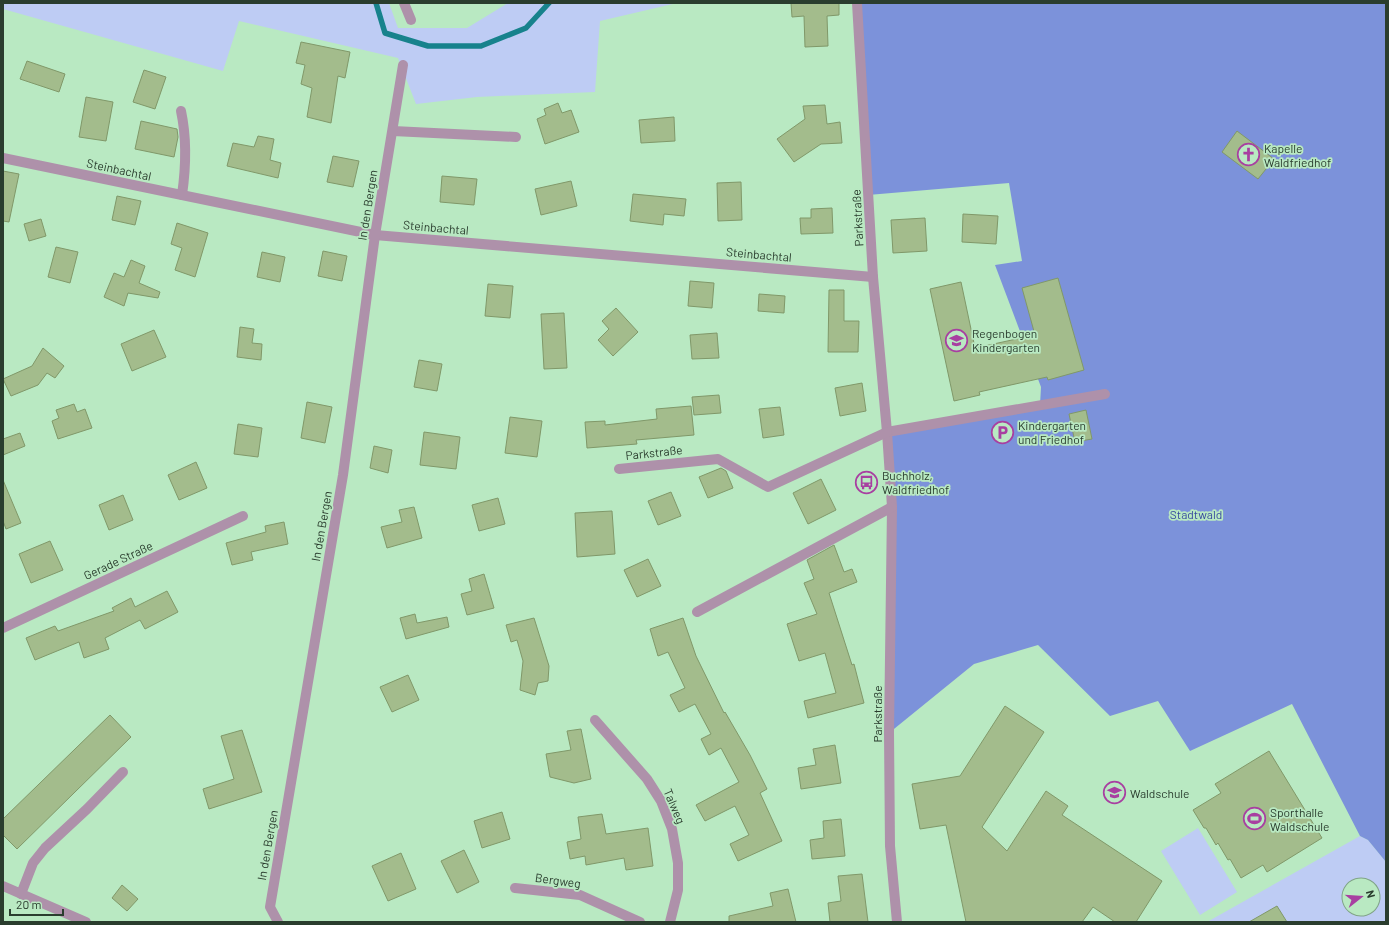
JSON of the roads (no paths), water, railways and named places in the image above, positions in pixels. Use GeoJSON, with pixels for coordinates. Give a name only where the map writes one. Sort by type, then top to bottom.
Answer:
{"type":"FeatureCollection","features":[{"type":"Feature","properties":{"kind":"street"},"geometry":{"type":"LineString","coordinates":[[404,3],[411,20]]}},
{"type":"Feature","properties":{"kind":"street","name":"Parkstraße"},"geometry":{"type":"LineString","coordinates":[[857,3],[873,277],[892,507],[889,733],[890,831],[897,922]]}},
{"type":"Feature","properties":{"kind":"street","name":"In den Bergen"},"geometry":{"type":"LineString","coordinates":[[278,922],[270,907],[343,475],[375,235],[403,65]]}},
{"type":"Feature","properties":{"kind":"street"},"geometry":{"type":"LineString","coordinates":[[181,111],[184,124],[185,154],[185,180],[182,195]]}},
{"type":"Feature","properties":{"kind":"street"},"geometry":{"type":"LineString","coordinates":[[392,131],[516,137]]}},
{"type":"Feature","properties":{"kind":"street","name":"Steinbachtal"},"geometry":{"type":"LineString","coordinates":[[3,158],[375,235],[873,277]]}},
{"type":"Feature","properties":{"kind":"street"},"geometry":{"type":"LineString","coordinates":[[887,432],[1105,394]]}},
{"type":"Feature","properties":{"kind":"street","name":"Parkstraße"},"geometry":{"type":"LineString","coordinates":[[619,469],[718,459],[768,487],[887,432]]}},
{"type":"Feature","properties":{"kind":"street"},"geometry":{"type":"LineString","coordinates":[[697,612],[892,507]]}},
{"type":"Feature","properties":{"kind":"street","name":"Gerade Straße"},"geometry":{"type":"LineString","coordinates":[[3,628],[243,516]]}},
{"type":"Feature","properties":{"kind":"street","name":"Talweg"},"geometry":{"type":"LineString","coordinates":[[595,720],[647,779],[661,800],[672,829],[678,863],[678,890],[670,922]]}},
{"type":"Feature","properties":{"kind":"street"},"geometry":{"type":"LineString","coordinates":[[21,894],[33,863],[45,848],[87,809],[123,772]]}},
{"type":"Feature","properties":{"kind":"street"},"geometry":{"type":"LineString","coordinates":[[3,886],[86,922]]}},
{"type":"Feature","properties":{"kind":"street","name":"Bergweg"},"geometry":{"type":"LineString","coordinates":[[516,888],[580,895],[640,922]]}},
{"type":"Feature","properties":{"kind":"waterway"},"geometry":{"type":"LineString","coordinates":[[376,3],[385,33],[428,46],[481,46],[526,28],[549,3]]}},
{"type":"Feature","properties":{"kind":"place","name":"Kapelle Waldfriedhof"},"geometry":{"type":"Point","coordinates":[1248,155]}},
{"type":"Feature","properties":{"kind":"place","name":"Regenbogen Kindergarten"},"geometry":{"type":"Point","coordinates":[957,340]}},
{"type":"Feature","properties":{"kind":"place","name":"Kindergarten und Friedhof"},"geometry":{"type":"Point","coordinates":[1003,432]}},
{"type":"Feature","properties":{"kind":"place","name":"Buchholz, Waldfriedhof"},"geometry":{"type":"Point","coordinates":[866,482]}},
{"type":"Feature","properties":{"kind":"place","name":"Waldschule"},"geometry":{"type":"Point","coordinates":[1114,793]}},
{"type":"Feature","properties":{"kind":"place","name":"Sporthalle Waldschule"},"geometry":{"type":"Point","coordinates":[1255,819]}},
{"type":"Feature","properties":{"kind":"park label","name":"Stadtwald"},"geometry":{"type":"Point","coordinates":[1196,514]}}]}
